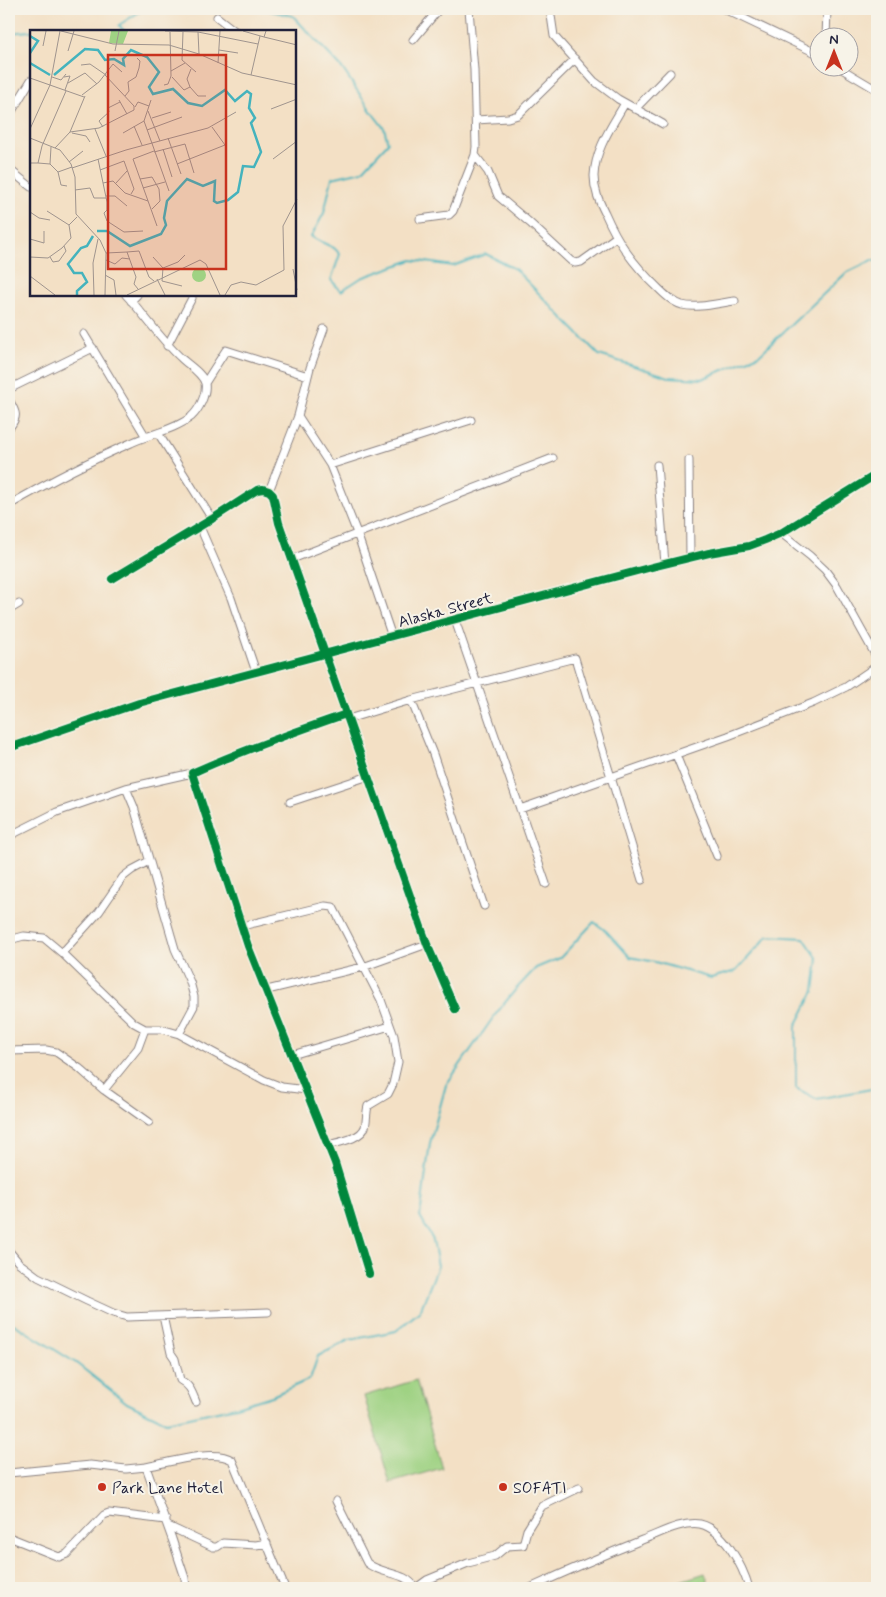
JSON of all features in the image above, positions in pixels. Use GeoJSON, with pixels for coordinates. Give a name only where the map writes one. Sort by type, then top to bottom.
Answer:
{"type":"FeatureCollection","features":[{"type":"Feature","properties":{"kind":"street"},"geometry":{"type":"LineString","coordinates":[[413,40],[439,9]]}},
{"type":"Feature","properties":{"kind":"street"},"geometry":{"type":"LineString","coordinates":[[420,219],[449,215],[453,211],[475,156],[474,70],[468,9]]}},
{"type":"Feature","properties":{"kind":"street"},"geometry":{"type":"LineString","coordinates":[[550,9],[554,36],[594,81],[625,103],[663,124]]}},
{"type":"Feature","properties":{"kind":"street"},"geometry":{"type":"LineString","coordinates":[[724,9],[808,49]]}},
{"type":"Feature","properties":{"kind":"street"},"geometry":{"type":"LineString","coordinates":[[826,28],[827,9]]}},
{"type":"Feature","properties":{"kind":"street"},"geometry":{"type":"LineString","coordinates":[[217,17],[234,30]]}},
{"type":"Feature","properties":{"kind":"street"},"geometry":{"type":"LineString","coordinates":[[476,120],[508,118],[518,115],[575,59]]}},
{"type":"Feature","properties":{"kind":"street"},"geometry":{"type":"LineString","coordinates":[[635,109],[670,73]]}},
{"type":"Feature","properties":{"kind":"street"},"geometry":{"type":"LineString","coordinates":[[857,78],[877,90]]}},
{"type":"Feature","properties":{"kind":"street"},"geometry":{"type":"LineString","coordinates":[[9,116],[30,82]]}},
{"type":"Feature","properties":{"kind":"street"},"geometry":{"type":"LineString","coordinates":[[625,103],[602,144],[594,174],[594,188],[616,237],[630,259],[674,302],[682,305],[699,306],[735,301]]}},
{"type":"Feature","properties":{"kind":"street"},"geometry":{"type":"LineString","coordinates":[[475,156],[488,172],[498,196],[571,261],[580,262],[616,237]]}},
{"type":"Feature","properties":{"kind":"street"},"geometry":{"type":"LineString","coordinates":[[9,169],[30,186]]}},
{"type":"Feature","properties":{"kind":"street"},"geometry":{"type":"LineString","coordinates":[[131,297],[167,346],[201,376],[205,382]]}},
{"type":"Feature","properties":{"kind":"street"},"geometry":{"type":"LineString","coordinates":[[167,346],[192,298]]}},
{"type":"Feature","properties":{"kind":"street"},"geometry":{"type":"LineString","coordinates":[[269,491],[298,416],[308,376],[324,330]]}},
{"type":"Feature","properties":{"kind":"street"},"geometry":{"type":"LineString","coordinates":[[84,334],[146,437]]}},
{"type":"Feature","properties":{"kind":"street"},"geometry":{"type":"LineString","coordinates":[[9,389],[93,348]]}},
{"type":"Feature","properties":{"kind":"street"},"geometry":{"type":"LineString","coordinates":[[9,505],[56,478],[184,421],[197,410],[203,398],[205,382],[226,350],[308,376]]}},
{"type":"Feature","properties":{"kind":"street"},"geometry":{"type":"LineString","coordinates":[[9,400],[16,415],[14,422],[9,428]]}},
{"type":"Feature","properties":{"kind":"street"},"geometry":{"type":"LineString","coordinates":[[298,416],[330,466],[357,534],[392,637]]}},
{"type":"Feature","properties":{"kind":"street"},"geometry":{"type":"LineString","coordinates":[[330,466],[471,420]]}},
{"type":"Feature","properties":{"kind":"street"},"geometry":{"type":"LineString","coordinates":[[158,433],[212,519]]}},
{"type":"Feature","properties":{"kind":"street"},"geometry":{"type":"LineString","coordinates":[[292,559],[553,458]]}},
{"type":"Feature","properties":{"kind":"street"},"geometry":{"type":"LineString","coordinates":[[689,460],[690,558]]}},
{"type":"Feature","properties":{"kind":"street"},"geometry":{"type":"LineString","coordinates":[[657,465],[664,564]]}},
{"type":"Feature","properties":{"kind":"street","name":"Alaska Street"},"geometry":{"type":"LineString","coordinates":[[9,748],[139,703],[664,564],[749,546],[781,533],[877,474]]}},
{"type":"Feature","properties":{"kind":"street"},"geometry":{"type":"LineString","coordinates":[[112,579],[212,519],[250,493],[263,489],[269,491],[273,496],[279,523],[427,944],[455,1009]]}},
{"type":"Feature","properties":{"kind":"street"},"geometry":{"type":"LineString","coordinates":[[200,526],[231,598],[256,672]]}},
{"type":"Feature","properties":{"kind":"street"},"geometry":{"type":"LineString","coordinates":[[520,809],[676,755],[813,704],[846,687],[874,668],[877,664],[877,658],[837,586],[815,561],[781,533]]}},
{"type":"Feature","properties":{"kind":"street"},"geometry":{"type":"LineString","coordinates":[[9,610],[19,604]]}},
{"type":"Feature","properties":{"kind":"street"},"geometry":{"type":"LineString","coordinates":[[455,620],[546,884]]}},
{"type":"Feature","properties":{"kind":"street"},"geometry":{"type":"LineString","coordinates":[[9,836],[57,812],[126,788],[192,773],[225,758],[299,730],[575,658],[642,880]]}},
{"type":"Feature","properties":{"kind":"street"},"geometry":{"type":"LineString","coordinates":[[411,700],[433,754],[484,906]]}},
{"type":"Feature","properties":{"kind":"street"},"geometry":{"type":"LineString","coordinates":[[676,755],[717,856]]}},
{"type":"Feature","properties":{"kind":"street"},"geometry":{"type":"LineString","coordinates":[[192,773],[242,926],[328,1145],[369,1274]]}},
{"type":"Feature","properties":{"kind":"street"},"geometry":{"type":"LineString","coordinates":[[290,802],[369,776]]}},
{"type":"Feature","properties":{"kind":"street"},"geometry":{"type":"LineString","coordinates":[[126,788],[150,861],[175,949],[190,982],[194,997],[194,1006],[178,1034]]}},
{"type":"Feature","properties":{"kind":"street"},"geometry":{"type":"LineString","coordinates":[[62,953],[99,912],[124,877],[132,870],[150,861]]}},
{"type":"Feature","properties":{"kind":"street"},"geometry":{"type":"LineString","coordinates":[[242,926],[329,906],[332,907],[381,1000],[394,1036],[398,1062],[392,1084],[388,1094],[368,1106],[365,1127],[362,1132],[328,1145]]}},
{"type":"Feature","properties":{"kind":"street"},"geometry":{"type":"LineString","coordinates":[[9,940],[24,936],[44,938],[134,1023],[145,1028],[161,1029],[178,1034],[264,1080],[282,1087],[306,1090]]}},
{"type":"Feature","properties":{"kind":"street"},"geometry":{"type":"LineString","coordinates":[[267,990],[363,967],[427,944]]}},
{"type":"Feature","properties":{"kind":"street"},"geometry":{"type":"LineString","coordinates":[[292,1055],[390,1026]]}},
{"type":"Feature","properties":{"kind":"street"},"geometry":{"type":"LineString","coordinates":[[104,1090],[138,1048],[145,1028]]}},
{"type":"Feature","properties":{"kind":"street"},"geometry":{"type":"LineString","coordinates":[[9,1052],[46,1050],[56,1052],[149,1122]]}},
{"type":"Feature","properties":{"kind":"street"},"geometry":{"type":"LineString","coordinates":[[9,1251],[18,1264],[38,1277],[113,1313],[126,1317],[268,1312]]}},
{"type":"Feature","properties":{"kind":"street"},"geometry":{"type":"LineString","coordinates":[[163,1316],[171,1353],[175,1358],[180,1380],[191,1389],[196,1402]]}},
{"type":"Feature","properties":{"kind":"street"},"geometry":{"type":"LineString","coordinates":[[9,1473],[90,1465],[126,1469],[146,1467],[188,1458],[228,1457],[232,1460],[285,1588]]}},
{"type":"Feature","properties":{"kind":"street"},"geometry":{"type":"LineString","coordinates":[[146,1467],[167,1523],[185,1578],[186,1588]]}},
{"type":"Feature","properties":{"kind":"street"},"geometry":{"type":"LineString","coordinates":[[336,1501],[367,1563],[373,1568],[407,1578],[416,1588],[427,1580],[443,1573],[495,1556],[507,1546],[523,1545],[527,1530],[542,1506],[579,1488]]}},
{"type":"Feature","properties":{"kind":"street"},"geometry":{"type":"LineString","coordinates":[[9,1538],[59,1557],[67,1554],[104,1515],[109,1513],[167,1523],[213,1547],[223,1543],[256,1545],[267,1543]]}},
{"type":"Feature","properties":{"kind":"street"},"geometry":{"type":"LineString","coordinates":[[530,1588],[588,1562],[673,1528],[688,1524],[701,1524],[715,1530],[720,1536],[733,1554],[750,1588]]}},
{"type":"Feature","properties":{"kind":"green space"},"geometry":{"type":"Polygon","coordinates":[[[416,1380],[442,1468],[390,1483],[364,1396],[416,1380]]]}},
{"type":"Feature","properties":{"kind":"green space"},"geometry":{"type":"Polygon","coordinates":[[[705,1573],[710,1588],[659,1588],[705,1573]]]}},
{"type":"Feature","properties":{"kind":"waterway"},"geometry":{"type":"LineString","coordinates":[[123,30],[119,25],[144,9]]}},
{"type":"Feature","properties":{"kind":"waterway"},"geometry":{"type":"LineString","coordinates":[[263,9],[293,16],[342,68],[384,128],[388,143],[362,171],[332,178],[324,213],[311,237],[334,248],[340,254],[331,280],[341,291],[361,278],[412,260],[453,266],[486,254],[515,269],[599,355],[669,377],[702,379],[759,355],[846,273],[873,260],[877,262]]}},
{"type":"Feature","properties":{"kind":"waterway"},"geometry":{"type":"LineString","coordinates":[[40,30],[53,30]]}},
{"type":"Feature","properties":{"kind":"waterway"},"geometry":{"type":"LineString","coordinates":[[9,33],[30,31]]}},
{"type":"Feature","properties":{"kind":"waterway"},"geometry":{"type":"LineString","coordinates":[[9,1321],[76,1363],[127,1403],[166,1422],[236,1407],[272,1396],[310,1379],[318,1356],[349,1340],[396,1331],[420,1311],[438,1266],[433,1240],[420,1217],[430,1143],[446,1085],[495,1015],[516,989],[536,968],[560,958],[594,922],[606,931],[630,957],[711,978],[736,971],[768,936],[804,938],[818,959],[814,991],[796,1026],[796,1088],[816,1099],[877,1088]]}},
{"type":"Feature","properties":{"kind":"cycle path"},"geometry":{"type":"LineString","coordinates":[[9,748],[139,703],[652,567],[709,553],[749,546],[781,533],[877,474]]}},
{"type":"Feature","properties":{"kind":"cycle path"},"geometry":{"type":"LineString","coordinates":[[112,579],[257,490],[263,489],[273,495],[279,523],[427,944],[455,1009]]}},
{"type":"Feature","properties":{"kind":"cycle path"},"geometry":{"type":"LineString","coordinates":[[346,714],[249,749],[192,773],[248,946],[335,1163],[369,1274]]}},
{"type":"Feature","properties":{"kind":"place","name":"Park Lane Hotel"},"geometry":{"type":"Point","coordinates":[102,1487]}},
{"type":"Feature","properties":{"kind":"place","name":"SOFATI"},"geometry":{"type":"Point","coordinates":[503,1487]}}]}
